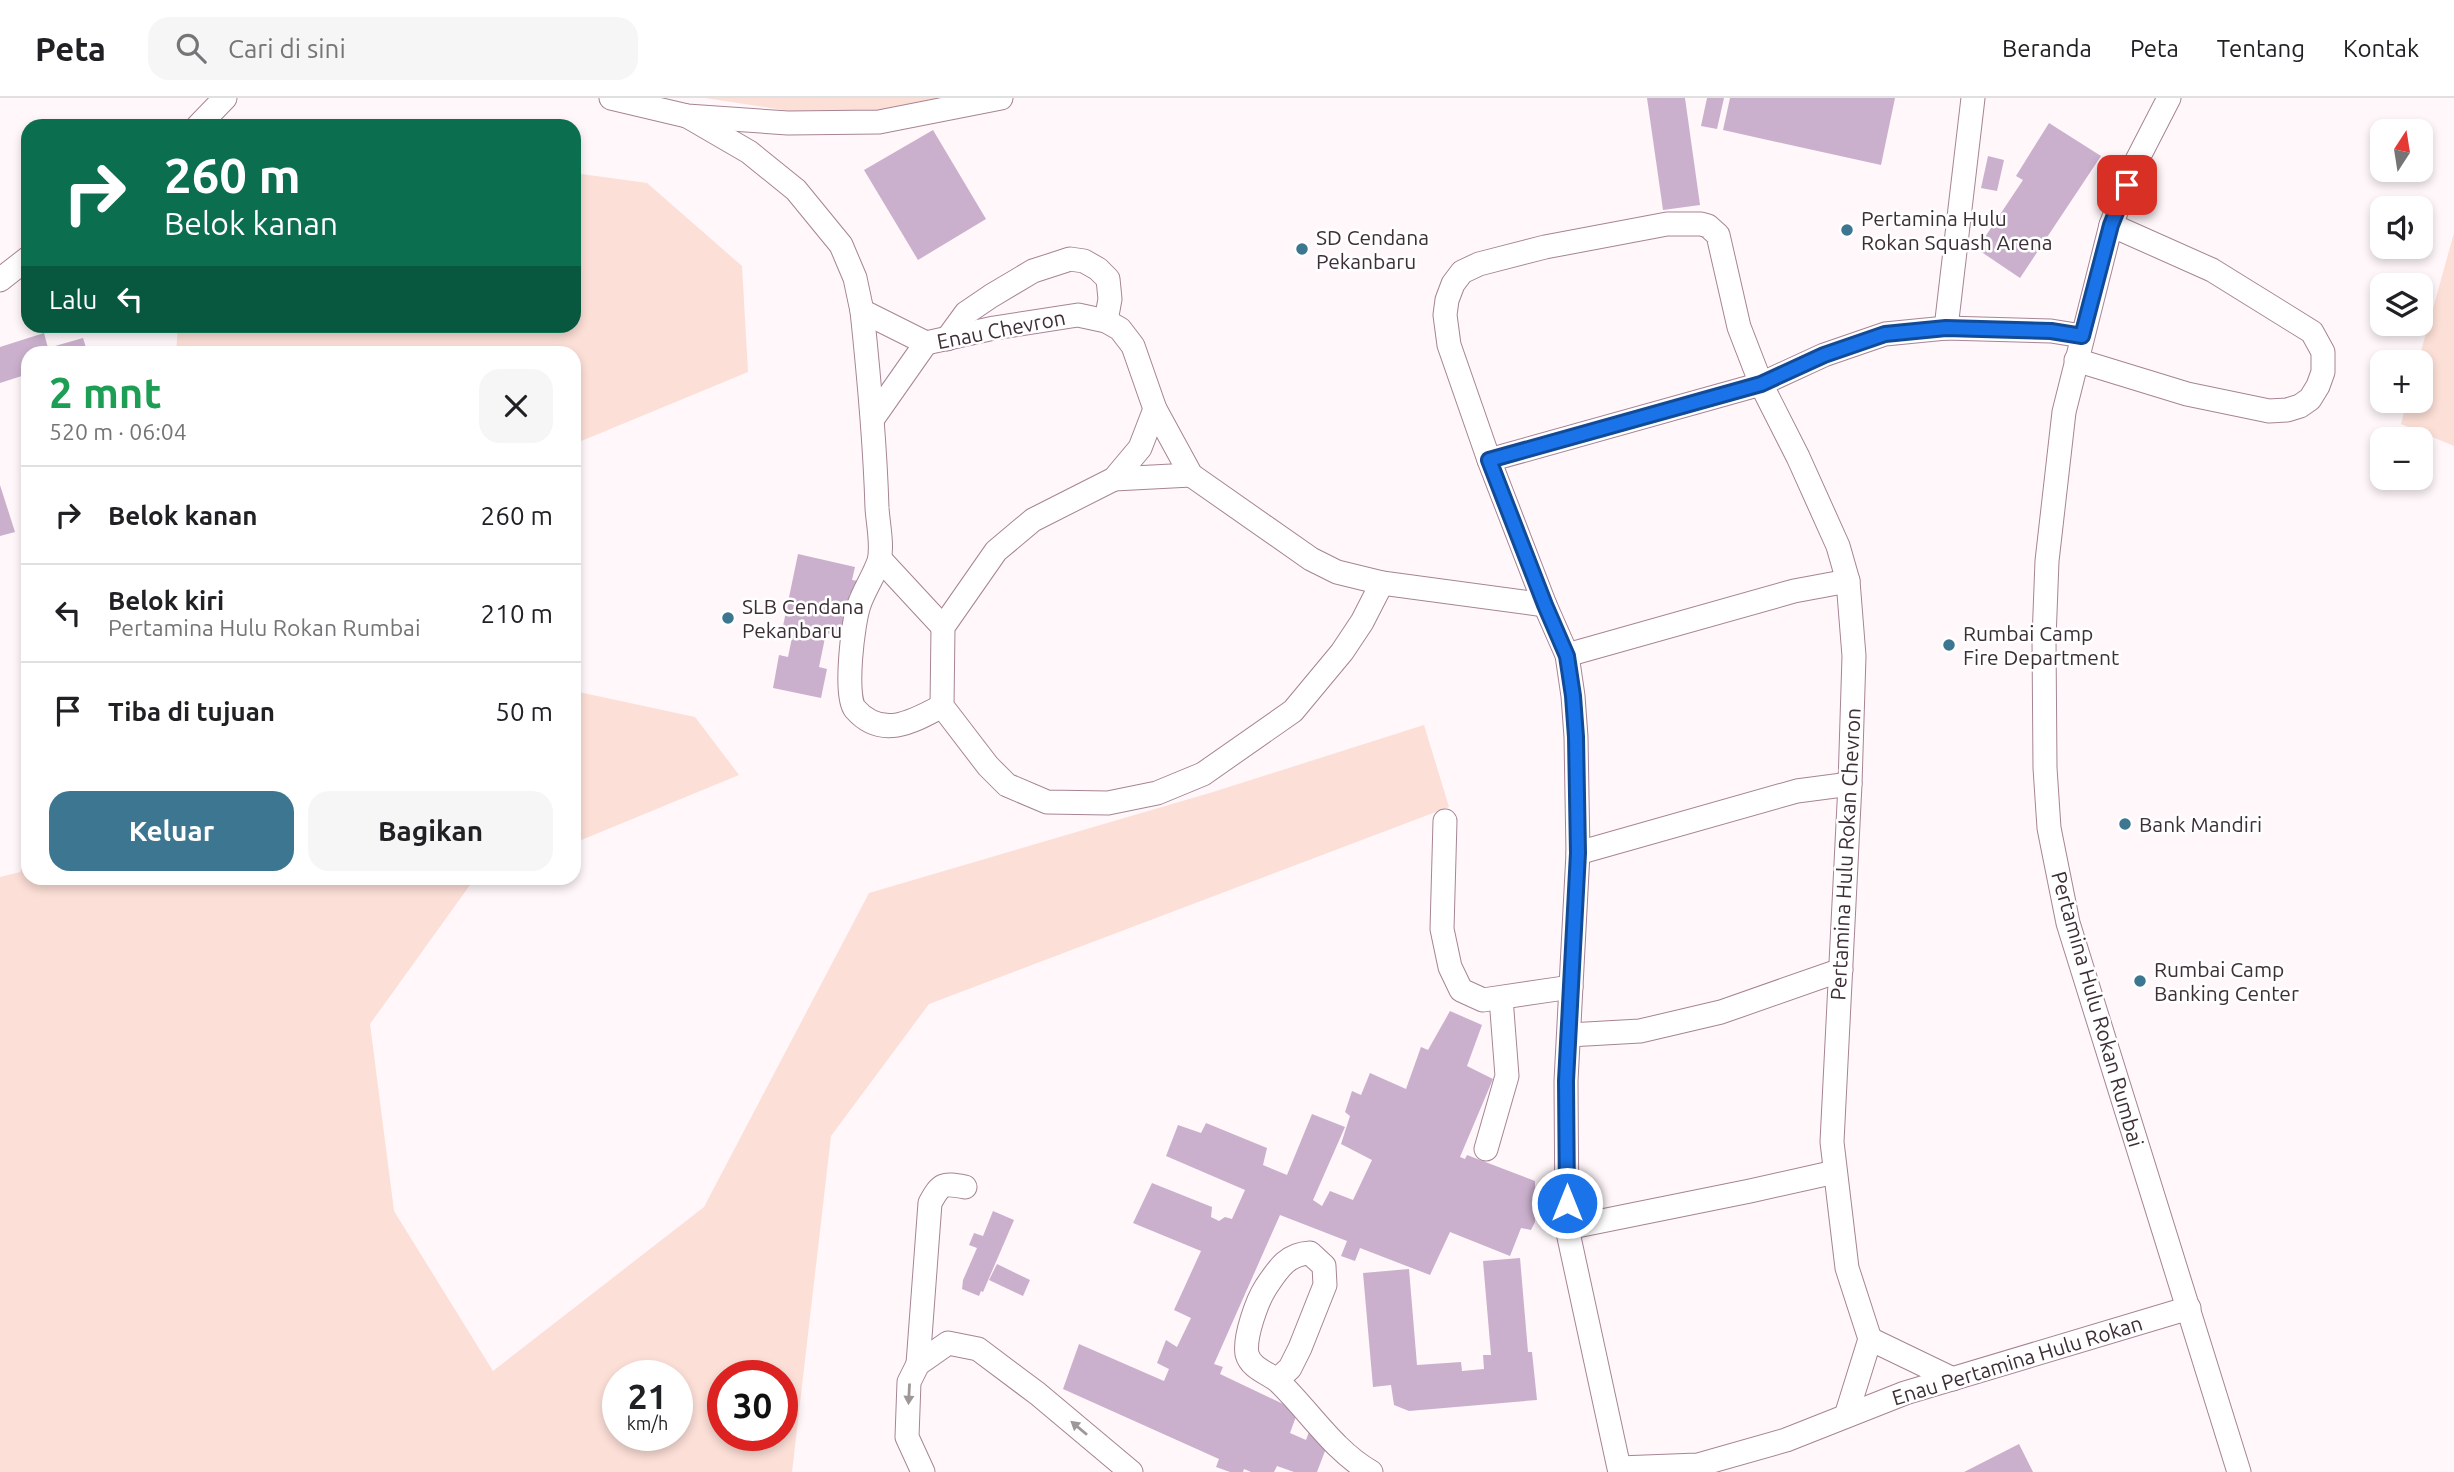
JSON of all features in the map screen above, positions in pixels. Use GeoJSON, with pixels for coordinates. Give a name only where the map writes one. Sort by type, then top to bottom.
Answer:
{"type":"FeatureCollection","features":[{"type":"Feature","properties":{"kind":"street"},"geometry":{"type":"LineString","coordinates":[[205,119],[225,98]]}},
{"type":"Feature","properties":{"kind":"street"},"geometry":{"type":"LineString","coordinates":[[611,98],[687,116],[788,123],[879,122],[1001,98]]}},
{"type":"Feature","properties":{"kind":"street"},"geometry":{"type":"LineString","coordinates":[[1946,328],[1973,98]]}},
{"type":"Feature","properties":{"kind":"street"},"geometry":{"type":"LineString","coordinates":[[2134,166],[2150,98]]}},
{"type":"Feature","properties":{"kind":"street"},"geometry":{"type":"LineString","coordinates":[[2134,166],[2169,98]]}},
{"type":"Feature","properties":{"kind":"street"},"geometry":{"type":"LineString","coordinates":[[687,116],[749,152],[796,190],[841,245],[855,278],[862,311],[874,417],[880,559],[859,604],[853,632],[850,696],[854,709],[870,720],[889,727],[911,722],[942,706]]}},
{"type":"Feature","properties":{"kind":"street","name":"Pertamina Hulu Rokan Rumbai"},"geometry":{"type":"LineString","coordinates":[[2134,166],[2111,225],[2064,412],[2047,561],[2044,639],[2049,828],[2068,923],[2239,1472]]}},
{"type":"Feature","properties":{"kind":"street","name":"Pertamina Hulu Rokan Chevron"},"geometry":{"type":"LineString","coordinates":[[1489,460],[1449,345],[1445,315],[1452,284],[1462,272],[1479,264],[1545,247],[1667,224],[1683,222],[1708,226],[1718,235],[1739,327],[1761,384],[1838,546],[1848,581],[1854,656],[1832,1142],[1847,1268],[1870,1339]]}},
{"type":"Feature","properties":{"kind":"street"},"geometry":{"type":"LineString","coordinates":[[2076,360],[2187,394],[2269,411],[2287,410],[2310,399],[2323,372],[2323,352],[2312,331],[2212,270],[2111,225]]}},
{"type":"Feature","properties":{"kind":"street"},"geometry":{"type":"LineString","coordinates":[[874,417],[937,341],[966,313],[1033,271],[1070,258],[1084,261],[1108,279],[1110,299],[1106,321],[1120,329],[1133,346],[1155,409],[1191,475],[1311,559],[1337,572],[1382,583],[1545,605]]}},
{"type":"Feature","properties":{"kind":"street"},"geometry":{"type":"LineString","coordinates":[[0,280],[21,264]]}},
{"type":"Feature","properties":{"kind":"street"},"geometry":{"type":"LineString","coordinates":[[0,287],[21,281]]}},
{"type":"Feature","properties":{"kind":"street","name":"Enau Chevron"},"geometry":{"type":"LineString","coordinates":[[862,311],[937,341],[994,328],[1078,315],[1106,321]]}},
{"type":"Feature","properties":{"kind":"street"},"geometry":{"type":"LineString","coordinates":[[1489,460],[1761,384],[1824,355],[1885,334],[1946,328],[2051,331],[2082,336]]}},
{"type":"Feature","properties":{"kind":"street"},"geometry":{"type":"LineString","coordinates":[[1155,409],[1140,448],[1114,479],[1033,520],[996,551],[943,627],[942,706],[988,766],[1007,785],[1047,802],[1108,803],[1157,793],[1203,774],[1293,711],[1349,642],[1382,583]]}},
{"type":"Feature","properties":{"kind":"street","name":"Enau Pertamina Hulu Rokan"},"geometry":{"type":"LineString","coordinates":[[1489,460],[1567,656],[1576,737],[1578,853],[1566,1081],[1567,1228],[1610,1470],[1698,1465],[1786,1440],[1905,1393],[2189,1308]]}},
{"type":"Feature","properties":{"kind":"street"},"geometry":{"type":"LineString","coordinates":[[1114,479],[1191,475]]}},
{"type":"Feature","properties":{"kind":"street"},"geometry":{"type":"LineString","coordinates":[[880,559],[943,627]]}},
{"type":"Feature","properties":{"kind":"street"},"geometry":{"type":"LineString","coordinates":[[1567,656],[1794,591],[1848,581]]}},
{"type":"Feature","properties":{"kind":"street"},"geometry":{"type":"LineString","coordinates":[[1578,853],[1784,794],[1850,784]]}},
{"type":"Feature","properties":{"kind":"street"},"geometry":{"type":"LineString","coordinates":[[1445,821],[1442,929],[1450,967],[1461,990],[1483,1000],[1571,987]]}},
{"type":"Feature","properties":{"kind":"street"},"geometry":{"type":"LineString","coordinates":[[1569,1035],[1640,1031],[1721,1012],[1841,970]]}},
{"type":"Feature","properties":{"kind":"street"},"geometry":{"type":"LineString","coordinates":[[1486,1149],[1507,1076],[1501,998]]}},
{"type":"Feature","properties":{"kind":"street"},"geometry":{"type":"LineString","coordinates":[[1567,1228],[1835,1172]]}},
{"type":"Feature","properties":{"kind":"street"},"geometry":{"type":"LineString","coordinates":[[923,1472],[906,1437],[909,1382],[918,1364],[930,1203],[939,1187],[948,1184],[965,1187]]}},
{"type":"Feature","properties":{"kind":"street"},"geometry":{"type":"LineString","coordinates":[[1277,1380],[1290,1368],[1325,1285],[1324,1266],[1310,1253],[1296,1253],[1280,1265],[1258,1300],[1247,1354],[1257,1368],[1277,1380],[1354,1462],[1371,1472]]}},
{"type":"Feature","properties":{"kind":"street"},"geometry":{"type":"LineString","coordinates":[[1846,1416],[1870,1339],[1953,1379]]}},
{"type":"Feature","properties":{"kind":"street"},"geometry":{"type":"LineString","coordinates":[[918,1364],[948,1343],[978,1349],[1038,1394],[1131,1472]]}},
{"type":"Feature","properties":{"kind":"shaded area"},"geometry":{"type":"Polygon","coordinates":[[[705,98],[970,98],[887,110],[797,112],[705,98]]]}},
{"type":"Feature","properties":{"kind":"shaded area"},"geometry":{"type":"Polygon","coordinates":[[[581,174],[647,183],[742,266],[748,372],[581,441],[581,346],[177,346],[177,333],[581,333],[581,174]]]}},
{"type":"Feature","properties":{"kind":"shaded area"},"geometry":{"type":"Polygon","coordinates":[[[2454,233],[2454,446],[2433,437],[2433,427],[2408,427],[2401,424],[2404,413],[2433,413],[2433,350],[2421,350],[2425,336],[2433,336],[2433,308],[2454,233]]]}},
{"type":"Feature","properties":{"kind":"shaded area"},"geometry":{"type":"Polygon","coordinates":[[[581,693],[695,717],[739,775],[581,840],[581,693]]]}},
{"type":"Feature","properties":{"kind":"shaded area"},"geometry":{"type":"Polygon","coordinates":[[[1424,725],[1449,807],[929,1004],[831,1136],[798,1420],[798,1360],[707,1360],[707,1451],[794,1451],[792,1472],[0,1472],[0,877],[21,870],[21,885],[470,885],[370,1024],[394,1211],[493,1371],[704,1207],[869,893],[1213,792],[1424,725]]]}},
{"type":"Feature","properties":{"kind":"building"},"geometry":{"type":"Polygon","coordinates":[[[1647,98],[1685,98],[1700,205],[1663,210],[1647,98]]]}},
{"type":"Feature","properties":{"kind":"building"},"geometry":{"type":"Polygon","coordinates":[[[1707,98],[1724,98],[1717,129],[1701,126],[1707,98]]]}},
{"type":"Feature","properties":{"kind":"building"},"geometry":{"type":"Polygon","coordinates":[[[1730,98],[1895,98],[1881,165],[1723,130],[1730,98]]]}},
{"type":"Feature","properties":{"kind":"building"},"geometry":{"type":"Polygon","coordinates":[[[2049,123],[2101,156],[2020,278],[1977,249],[2023,180],[2016,176],[2049,123]]]}},
{"type":"Feature","properties":{"kind":"building"},"geometry":{"type":"Polygon","coordinates":[[[933,130],[986,219],[918,260],[864,170],[933,130]]]}},
{"type":"Feature","properties":{"kind":"building"},"geometry":{"type":"Polygon","coordinates":[[[1988,156],[2004,160],[1997,191],[1981,188],[1988,156]]]}},
{"type":"Feature","properties":{"kind":"building"},"geometry":{"type":"Polygon","coordinates":[[[44,333],[47,346],[21,346],[21,376],[0,383],[0,347],[44,333]]]}},
{"type":"Feature","properties":{"kind":"building"},"geometry":{"type":"Polygon","coordinates":[[[83,338],[86,346],[55,346],[83,338]]]}},
{"type":"Feature","properties":{"kind":"building"},"geometry":{"type":"Polygon","coordinates":[[[0,485],[15,532],[0,536],[0,485]]]}},
{"type":"Feature","properties":{"kind":"building","name":"SLB Cendana Pekanbaru"},"geometry":{"type":"Polygon","coordinates":[[[798,554],[855,567],[852,580],[859,581],[856,593],[850,593],[841,636],[826,633],[819,667],[827,669],[821,698],[773,688],[779,655],[788,657],[794,628],[783,626],[798,554]]]}},
{"type":"Feature","properties":{"kind":"building"},"geometry":{"type":"Polygon","coordinates":[[[1450,1011],[1482,1025],[1467,1066],[1493,1079],[1460,1157],[1465,1159],[1467,1155],[1535,1181],[1535,1222],[1531,1230],[1521,1228],[1510,1256],[1450,1232],[1430,1275],[1360,1248],[1355,1261],[1341,1256],[1347,1241],[1280,1215],[1214,1364],[1223,1367],[1220,1374],[1298,1411],[1290,1433],[1306,1440],[1310,1429],[1330,1438],[1317,1472],[1294,1472],[1277,1466],[1274,1472],[1251,1472],[1244,1469],[1243,1472],[1230,1472],[1216,1467],[1219,1459],[1063,1389],[1079,1344],[1164,1381],[1169,1369],[1157,1363],[1166,1340],[1177,1347],[1191,1318],[1174,1310],[1201,1251],[1133,1223],[1152,1183],[1212,1207],[1211,1217],[1219,1221],[1225,1217],[1232,1219],[1245,1190],[1166,1156],[1178,1125],[1201,1133],[1206,1123],[1267,1148],[1263,1165],[1287,1175],[1312,1114],[1345,1127],[1313,1200],[1322,1206],[1330,1191],[1353,1200],[1372,1160],[1341,1144],[1350,1116],[1345,1112],[1352,1091],[1361,1095],[1370,1073],[1406,1089],[1421,1047],[1428,1050],[1450,1011]]]}},
{"type":"Feature","properties":{"kind":"building"},"geometry":{"type":"Polygon","coordinates":[[[993,1211],[1014,1220],[979,1296],[962,1289],[963,1280],[977,1248],[969,1245],[974,1233],[983,1236],[993,1211]]]}},
{"type":"Feature","properties":{"kind":"building"},"geometry":{"type":"Polygon","coordinates":[[[1520,1258],[1528,1352],[1532,1352],[1537,1400],[1409,1411],[1394,1405],[1391,1385],[1373,1387],[1363,1273],[1409,1269],[1417,1365],[1461,1362],[1462,1371],[1484,1369],[1483,1355],[1491,1355],[1483,1261],[1520,1258]]]}},
{"type":"Feature","properties":{"kind":"building"},"geometry":{"type":"Polygon","coordinates":[[[997,1264],[1030,1280],[1023,1296],[989,1280],[997,1264]]]}},
{"type":"Feature","properties":{"kind":"building"},"geometry":{"type":"Polygon","coordinates":[[[2019,1444],[2033,1472],[1964,1472],[2019,1444]]]}},
{"type":"Feature","properties":{"kind":"place","name":"Pertamina Hulu Rokan Squash Arena"},"geometry":{"type":"Point","coordinates":[1847,230]}},
{"type":"Feature","properties":{"kind":"place","name":"SD Cendana Pekanbaru"},"geometry":{"type":"Point","coordinates":[1302,249]}},
{"type":"Feature","properties":{"kind":"place","name":"SLB Cendana Pekanbaru"},"geometry":{"type":"Point","coordinates":[728,618]}},
{"type":"Feature","properties":{"kind":"place","name":"Rumbai Camp Fire Department"},"geometry":{"type":"Point","coordinates":[1949,645]}},
{"type":"Feature","properties":{"kind":"place","name":"Bank Mandiri"},"geometry":{"type":"Point","coordinates":[2125,824]}},
{"type":"Feature","properties":{"kind":"place","name":"Rumbai Camp Banking Center"},"geometry":{"type":"Point","coordinates":[2140,981]}},
{"type":"Feature","properties":{"kind":"route"},"geometry":{"type":"LineString","coordinates":[[1567,1203],[1566,1081],[1578,853],[1573,696],[1567,656],[1489,460],[1761,384],[1824,355],[1885,334],[1946,328],[2051,331],[2082,336],[2111,225],[2127,185]]}}]}
